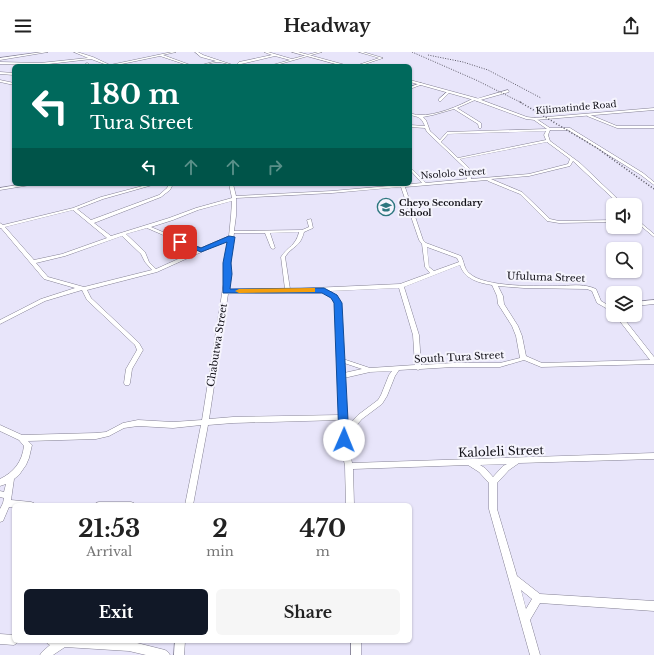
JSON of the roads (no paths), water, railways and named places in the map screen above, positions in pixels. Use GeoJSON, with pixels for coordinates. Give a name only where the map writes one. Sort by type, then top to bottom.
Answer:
{"type":"FeatureCollection","features":[{"type":"Feature","properties":{"kind":"main road"},"geometry":{"type":"LineString","coordinates":[[294,52],[339,64]]}},
{"type":"Feature","properties":{"kind":"main road","name":"Kilimatinde Road"},"geometry":{"type":"LineString","coordinates":[[412,82],[476,100],[519,117],[535,119],[654,109]]}},
{"type":"Feature","properties":{"kind":"street"},"geometry":{"type":"LineString","coordinates":[[0,59],[46,52]]}},
{"type":"Feature","properties":{"kind":"street"},"geometry":{"type":"LineString","coordinates":[[75,52],[106,64]]}},
{"type":"Feature","properties":{"kind":"street"},"geometry":{"type":"LineString","coordinates":[[120,64],[175,52]]}},
{"type":"Feature","properties":{"kind":"street"},"geometry":{"type":"LineString","coordinates":[[196,52],[202,56],[229,64]]}},
{"type":"Feature","properties":{"kind":"street"},"geometry":{"type":"LineString","coordinates":[[265,52],[294,60]]}},
{"type":"Feature","properties":{"kind":"street"},"geometry":{"type":"LineString","coordinates":[[277,64],[321,52]]}},
{"type":"Feature","properties":{"kind":"street"},"geometry":{"type":"LineString","coordinates":[[360,52],[382,58],[362,64]]}},
{"type":"Feature","properties":{"kind":"street"},"geometry":{"type":"LineString","coordinates":[[21,64],[29,55]]}},
{"type":"Feature","properties":{"kind":"street"},"geometry":{"type":"LineString","coordinates":[[239,64],[275,55]]}},
{"type":"Feature","properties":{"kind":"street"},"geometry":{"type":"LineString","coordinates":[[149,61],[161,56],[186,64]]}},
{"type":"Feature","properties":{"kind":"street"},"geometry":{"type":"LineString","coordinates":[[34,64],[92,58]]}},
{"type":"Feature","properties":{"kind":"street"},"geometry":{"type":"LineString","coordinates":[[207,64],[219,61]]}},
{"type":"Feature","properties":{"kind":"street"},"geometry":{"type":"LineString","coordinates":[[0,63],[12,64]]}},
{"type":"Feature","properties":{"kind":"street"},"geometry":{"type":"LineString","coordinates":[[0,67],[12,66]]}},
{"type":"Feature","properties":{"kind":"street"},"geometry":{"type":"LineString","coordinates":[[8,73],[12,70]]}},
{"type":"Feature","properties":{"kind":"street"},"geometry":{"type":"LineString","coordinates":[[0,73],[12,74]]}},
{"type":"Feature","properties":{"kind":"street"},"geometry":{"type":"LineString","coordinates":[[0,81],[12,84]]}},
{"type":"Feature","properties":{"kind":"street"},"geometry":{"type":"LineString","coordinates":[[412,87],[422,84]]}},
{"type":"Feature","properties":{"kind":"street"},"geometry":{"type":"LineString","coordinates":[[412,114],[431,116],[476,100],[508,91]]}},
{"type":"Feature","properties":{"kind":"street"},"geometry":{"type":"LineString","coordinates":[[440,100],[449,92]]}},
{"type":"Feature","properties":{"kind":"street"},"geometry":{"type":"LineString","coordinates":[[454,108],[473,118],[480,124],[480,127]]}},
{"type":"Feature","properties":{"kind":"street"},"geometry":{"type":"LineString","coordinates":[[588,115],[617,127],[654,126]]}},
{"type":"Feature","properties":{"kind":"street"},"geometry":{"type":"LineString","coordinates":[[420,116],[424,120],[426,127],[468,169],[469,180]]}},
{"type":"Feature","properties":{"kind":"street"},"geometry":{"type":"LineString","coordinates":[[535,119],[548,129]]}},
{"type":"Feature","properties":{"kind":"street"},"geometry":{"type":"LineString","coordinates":[[412,126],[426,127]]}},
{"type":"Feature","properties":{"kind":"street"},"geometry":{"type":"LineString","coordinates":[[548,129],[546,135],[548,141],[572,159],[614,198]]}},
{"type":"Feature","properties":{"kind":"street"},"geometry":{"type":"LineString","coordinates":[[441,141],[447,134],[450,133],[569,129],[619,160],[634,166],[639,173],[654,184]]}},
{"type":"Feature","properties":{"kind":"street"},"geometry":{"type":"LineString","coordinates":[[457,159],[548,141]]}},
{"type":"Feature","properties":{"kind":"street","name":"Nsololo Street"},"geometry":{"type":"LineString","coordinates":[[412,185],[534,175],[569,165],[572,159]]}},
{"type":"Feature","properties":{"kind":"street"},"geometry":{"type":"LineString","coordinates":[[412,170],[424,183]]}},
{"type":"Feature","properties":{"kind":"street"},"geometry":{"type":"LineString","coordinates":[[486,179],[521,193],[548,220],[606,220]]}},
{"type":"Feature","properties":{"kind":"street"},"geometry":{"type":"LineString","coordinates":[[0,189],[18,186]]}},
{"type":"Feature","properties":{"kind":"street"},"geometry":{"type":"LineString","coordinates":[[127,383],[130,369],[140,350],[137,344],[89,299],[82,289],[46,278],[1,226],[74,209],[102,198],[147,186]]}},
{"type":"Feature","properties":{"kind":"street"},"geometry":{"type":"LineString","coordinates":[[92,222],[160,196],[169,189],[170,186]]}},
{"type":"Feature","properties":{"kind":"street","name":"Chabutwa Street"},"geometry":{"type":"LineString","coordinates":[[189,503],[205,422],[226,292],[228,274],[227,263],[232,235],[234,198],[231,186]]}},
{"type":"Feature","properties":{"kind":"street"},"geometry":{"type":"LineString","coordinates":[[403,186],[419,235],[424,244],[427,267],[433,273]]}},
{"type":"Feature","properties":{"kind":"street","name":"Nsololo Street"},"geometry":{"type":"LineString","coordinates":[[33,262],[49,259],[234,198],[403,186]]}},
{"type":"Feature","properties":{"kind":"street"},"geometry":{"type":"LineString","coordinates":[[74,209],[110,238]]}},
{"type":"Feature","properties":{"kind":"street"},"geometry":{"type":"LineString","coordinates":[[0,322],[38,302],[82,289],[155,271],[232,235],[302,231],[311,228],[309,220]]}},
{"type":"Feature","properties":{"kind":"street"},"geometry":{"type":"LineString","coordinates":[[642,225],[654,236]]}},
{"type":"Feature","properties":{"kind":"street"},"geometry":{"type":"LineString","coordinates":[[148,227],[201,250]]}},
{"type":"Feature","properties":{"kind":"street"},"geometry":{"type":"LineString","coordinates":[[288,290],[283,257],[299,244],[302,231]]}},
{"type":"Feature","properties":{"kind":"street"},"geometry":{"type":"LineString","coordinates":[[266,232],[273,248]]}},
{"type":"Feature","properties":{"kind":"street"},"geometry":{"type":"LineString","coordinates":[[123,234],[143,253],[147,262],[155,271]]}},
{"type":"Feature","properties":{"kind":"street","name":"Ufuluma Street"},"geometry":{"type":"LineString","coordinates":[[424,244],[455,255],[461,260],[467,274],[473,279],[494,284],[537,288],[588,287],[594,290],[599,302],[606,305]]}},
{"type":"Feature","properties":{"kind":"street"},"geometry":{"type":"LineString","coordinates":[[226,292],[324,290],[401,286],[461,263]]}},
{"type":"Feature","properties":{"kind":"street"},"geometry":{"type":"LineString","coordinates":[[494,284],[500,296],[501,304],[515,326],[519,336],[523,357],[542,365],[654,361]]}},
{"type":"Feature","properties":{"kind":"street"},"geometry":{"type":"LineString","coordinates":[[401,286],[416,335],[418,368]]}},
{"type":"Feature","properties":{"kind":"street"},"geometry":{"type":"LineString","coordinates":[[324,290],[330,293],[338,303],[345,452],[350,466],[350,503]]}},
{"type":"Feature","properties":{"kind":"street"},"geometry":{"type":"LineString","coordinates":[[642,303],[654,302]]}},
{"type":"Feature","properties":{"kind":"street"},"geometry":{"type":"LineString","coordinates":[[623,322],[654,361]]}},
{"type":"Feature","properties":{"kind":"street","name":"South Tura Street"},"geometry":{"type":"LineString","coordinates":[[340,360],[370,370],[454,365],[500,366],[522,359],[523,357]]}},
{"type":"Feature","properties":{"kind":"street"},"geometry":{"type":"LineString","coordinates":[[344,435],[360,417],[380,402],[397,368]]}},
{"type":"Feature","properties":{"kind":"street"},"geometry":{"type":"LineString","coordinates":[[342,376],[370,370]]}},
{"type":"Feature","properties":{"kind":"street"},"geometry":{"type":"LineString","coordinates":[[21,438],[96,436],[106,434],[123,426],[138,423],[173,425],[205,422],[344,417]]}},
{"type":"Feature","properties":{"kind":"street"},"geometry":{"type":"LineString","coordinates":[[0,428],[21,438],[28,445],[27,456],[19,470],[10,478],[0,483]]}},
{"type":"Feature","properties":{"kind":"street","name":"Kaloleli Street"},"geometry":{"type":"LineString","coordinates":[[350,466],[471,464],[654,456]]}},
{"type":"Feature","properties":{"kind":"street"},"geometry":{"type":"LineString","coordinates":[[493,482],[506,468],[517,462]]}},
{"type":"Feature","properties":{"kind":"street"},"geometry":{"type":"LineString","coordinates":[[471,464],[482,470],[493,482],[493,508],[514,579],[518,602],[525,619],[535,655]]}},
{"type":"Feature","properties":{"kind":"street"},"geometry":{"type":"LineString","coordinates":[[0,518],[7,500],[10,478]]}},
{"type":"Feature","properties":{"kind":"street"},"geometry":{"type":"LineString","coordinates":[[0,494],[7,500],[21,503]]}},
{"type":"Feature","properties":{"kind":"street"},"geometry":{"type":"LineString","coordinates":[[514,579],[538,598],[654,606]]}},
{"type":"Feature","properties":{"kind":"street"},"geometry":{"type":"LineString","coordinates":[[525,619],[538,598]]}},
{"type":"Feature","properties":{"kind":"street"},"geometry":{"type":"LineString","coordinates":[[0,639],[12,640]]}},
{"type":"Feature","properties":{"kind":"street"},"geometry":{"type":"LineString","coordinates":[[45,655],[63,643]]}},
{"type":"Feature","properties":{"kind":"street"},"geometry":{"type":"LineString","coordinates":[[80,643],[129,646],[165,655]]}},
{"type":"Feature","properties":{"kind":"street"},"geometry":{"type":"LineString","coordinates":[[179,655],[180,643]]}},
{"type":"Feature","properties":{"kind":"street"},"geometry":{"type":"LineString","coordinates":[[356,643],[356,655]]}},
{"type":"Feature","properties":{"kind":"railway"},"geometry":{"type":"LineString","coordinates":[[412,52],[476,80],[520,102]]}},
{"type":"Feature","properties":{"kind":"railway"},"geometry":{"type":"LineString","coordinates":[[428,55],[463,62],[488,70],[541,98]]}},
{"type":"Feature","properties":{"kind":"railway"},"geometry":{"type":"LineString","coordinates":[[520,102],[597,148],[654,189]]}},
{"type":"Feature","properties":{"kind":"place","name":"Cheyo Secondary School"},"geometry":{"type":"Point","coordinates":[386,207]}}]}
